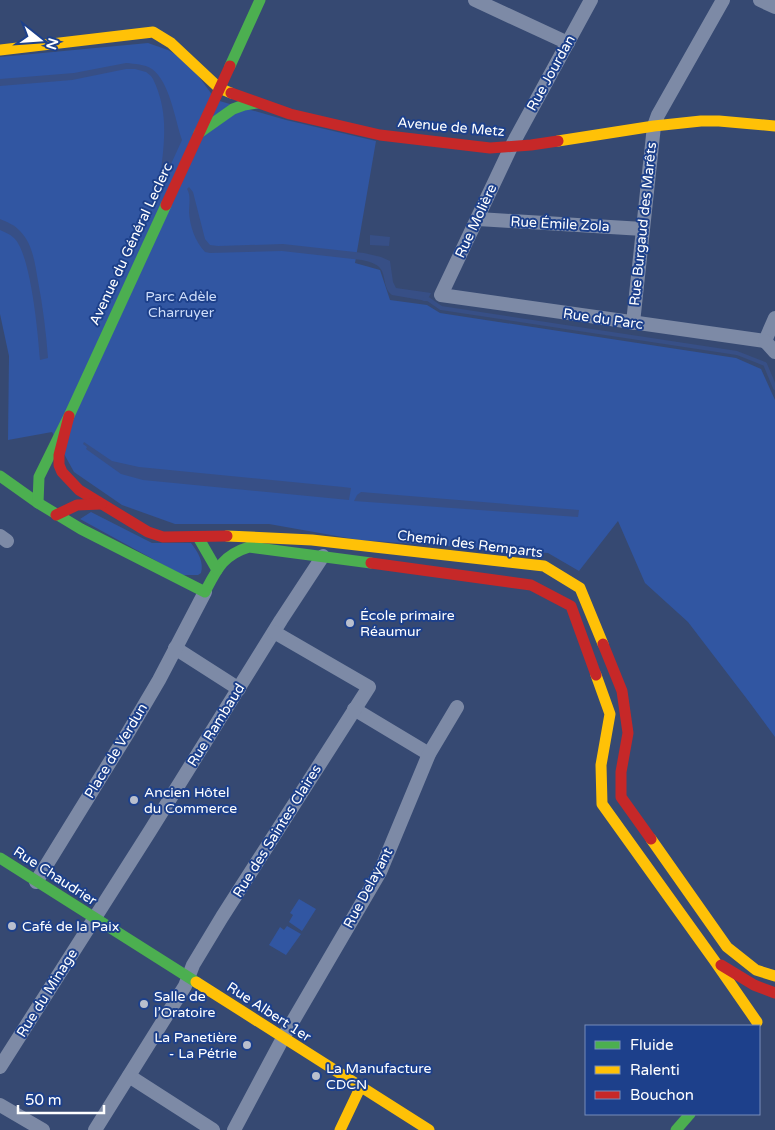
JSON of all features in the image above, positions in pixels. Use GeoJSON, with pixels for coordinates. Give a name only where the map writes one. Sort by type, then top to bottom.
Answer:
{"type":"FeatureCollection","features":[{"type":"Feature","properties":{"kind":"main road","name":"Avenue du Général Leclerc"},"geometry":{"type":"LineString","coordinates":[[38,503],[39,477],[69,416],[260,0]]}},
{"type":"Feature","properties":{"kind":"main road"},"geometry":{"type":"LineString","coordinates":[[0,50],[153,32],[171,43],[220,88]]}},
{"type":"Feature","properties":{"kind":"main road","name":"Avenue de Metz"},"geometry":{"type":"LineString","coordinates":[[220,88],[290,114],[380,135],[490,148],[511,147],[701,121],[775,126]]}},
{"type":"Feature","properties":{"kind":"main road"},"geometry":{"type":"LineString","coordinates":[[199,133],[233,109],[257,103]]}},
{"type":"Feature","properties":{"kind":"main road","name":"Chemin des Remparts"},"geometry":{"type":"LineString","coordinates":[[69,416],[59,455],[59,465],[62,472],[79,490],[148,532],[163,536],[312,540],[544,566],[580,588],[622,691],[628,733],[621,772],[621,797],[727,947],[756,970],[775,976],[772,992],[759,1017]]}},
{"type":"Feature","properties":{"kind":"main road"},"geometry":{"type":"LineString","coordinates":[[0,476],[56,515],[205,592],[216,570],[231,553],[249,547],[531,585],[571,606],[610,714],[601,765],[602,804],[714,960],[759,1017]]}},
{"type":"Feature","properties":{"kind":"main road"},"geometry":{"type":"LineString","coordinates":[[56,515],[74,505],[101,504]]}},
{"type":"Feature","properties":{"kind":"main road"},"geometry":{"type":"LineString","coordinates":[[198,537],[216,570]]}},
{"type":"Feature","properties":{"kind":"main road","name":"Rue Chaudrier"},"geometry":{"type":"LineString","coordinates":[[0,858],[94,919]]}},
{"type":"Feature","properties":{"kind":"main road","name":"Rue Albert 1er"},"geometry":{"type":"LineString","coordinates":[[94,919],[429,1130]]}},
{"type":"Feature","properties":{"kind":"main road"},"geometry":{"type":"LineString","coordinates":[[714,960],[754,985],[772,992]]}},
{"type":"Feature","properties":{"kind":"main road"},"geometry":{"type":"LineString","coordinates":[[340,1130],[360,1088]]}},
{"type":"Feature","properties":{"kind":"main road"},"geometry":{"type":"LineString","coordinates":[[676,1130],[689,1115]]}},
{"type":"Feature","properties":{"kind":"street"},"geometry":{"type":"LineString","coordinates":[[475,0],[568,43]]}},
{"type":"Feature","properties":{"kind":"street","name":"Rue Jourdan"},"geometry":{"type":"LineString","coordinates":[[511,147],[591,0]]}},
{"type":"Feature","properties":{"kind":"street","name":"Rue Burgaud des Marêts"},"geometry":{"type":"LineString","coordinates":[[633,323],[654,126],[658,115],[723,0]]}},
{"type":"Feature","properties":{"kind":"street"},"geometry":{"type":"LineString","coordinates":[[760,0],[775,7]]}},
{"type":"Feature","properties":{"kind":"street","name":"Rue Molière"},"geometry":{"type":"LineString","coordinates":[[441,296],[511,147]]}},
{"type":"Feature","properties":{"kind":"street","name":"Rue Émile Zola"},"geometry":{"type":"LineString","coordinates":[[478,219],[643,228]]}},
{"type":"Feature","properties":{"kind":"street","name":"Rue du Parc"},"geometry":{"type":"LineString","coordinates":[[441,296],[765,341]]}},
{"type":"Feature","properties":{"kind":"street"},"geometry":{"type":"LineString","coordinates":[[775,318],[765,341],[775,352]]}},
{"type":"Feature","properties":{"kind":"street","name":"Rue Rambaud"},"geometry":{"type":"LineString","coordinates":[[94,919],[322,556]]}},
{"type":"Feature","properties":{"kind":"street","name":"Place de Verdun"},"geometry":{"type":"LineString","coordinates":[[36,882],[159,680],[205,592]]}},
{"type":"Feature","properties":{"kind":"street","name":"Rue des Saintes Claires"},"geometry":{"type":"LineString","coordinates":[[95,1130],[185,986],[193,965],[222,917],[369,687],[274,632]]}},
{"type":"Feature","properties":{"kind":"street"},"geometry":{"type":"LineString","coordinates":[[175,648],[239,688]]}},
{"type":"Feature","properties":{"kind":"street","name":"Rue Delayant"},"geometry":{"type":"LineString","coordinates":[[234,1130],[283,1038],[380,872],[430,754],[457,707]]}},
{"type":"Feature","properties":{"kind":"street"},"geometry":{"type":"LineString","coordinates":[[354,709],[430,754]]}},
{"type":"Feature","properties":{"kind":"street","name":"Rue du Minage"},"geometry":{"type":"LineString","coordinates":[[0,1067],[94,919]]}},
{"type":"Feature","properties":{"kind":"street"},"geometry":{"type":"LineString","coordinates":[[128,1076],[214,1130]]}},
{"type":"Feature","properties":{"kind":"street"},"geometry":{"type":"LineString","coordinates":[[0,1105],[44,1130]]}},
{"type":"Feature","properties":{"kind":"green space","name":"Parc Adèle Charruyer"},"geometry":{"type":"Polygon","coordinates":[[[148,43],[168,50],[188,62],[216,100],[286,120],[376,141],[355,263],[380,270],[390,300],[427,305],[440,313],[736,358],[761,369],[775,400],[775,737],[688,622],[645,583],[618,521],[579,571],[548,553],[359,540],[269,524],[175,524],[122,505],[74,472],[52,432],[8,440],[9,356],[0,314],[0,57],[148,43]]]}},
{"type":"Feature","properties":{"kind":"green space"},"geometry":{"type":"Polygon","coordinates":[[[91,512],[152,543],[191,543],[200,557],[201,573],[198,575],[182,575],[80,519],[91,512]]]}},
{"type":"Feature","properties":{"kind":"green space"},"geometry":{"type":"Polygon","coordinates":[[[299,899],[316,909],[302,931],[289,922],[293,915],[290,913],[299,899]]]}},
{"type":"Feature","properties":{"kind":"green space"},"geometry":{"type":"Polygon","coordinates":[[[287,926],[301,934],[286,955],[269,945],[280,927],[284,930],[287,926]]]}},
{"type":"Feature","properties":{"kind":"shaded area"},"geometry":{"type":"Polygon","coordinates":[[[126,63],[143,65],[152,69],[168,92],[182,140],[166,175],[161,174],[164,124],[161,102],[153,79],[146,72],[126,69],[72,80],[0,86],[0,79],[74,73],[126,63]]]}},
{"type":"Feature","properties":{"kind":"shaded area"},"geometry":{"type":"Polygon","coordinates":[[[189,187],[193,192],[205,239],[210,245],[283,244],[364,253],[390,261],[393,282],[396,288],[431,293],[427,301],[392,295],[387,288],[381,269],[375,264],[362,260],[282,251],[205,252],[194,234],[191,223],[187,189],[189,187]]]}},
{"type":"Feature","properties":{"kind":"shaded area"},"geometry":{"type":"Polygon","coordinates":[[[0,219],[18,229],[31,248],[41,300],[48,358],[40,360],[33,295],[25,260],[14,238],[0,230],[0,219]]]}},
{"type":"Feature","properties":{"kind":"shaded area"},"geometry":{"type":"Polygon","coordinates":[[[370,235],[390,237],[389,246],[370,245],[370,235]]]}},
{"type":"Feature","properties":{"kind":"shaded area"},"geometry":{"type":"Polygon","coordinates":[[[84,442],[112,461],[139,467],[351,488],[349,500],[143,480],[121,474],[86,449],[87,447],[83,444],[84,442]]]}},
{"type":"Feature","properties":{"kind":"shaded area"},"geometry":{"type":"Polygon","coordinates":[[[361,492],[579,510],[578,517],[354,501],[361,492]]]}},
{"type":"Feature","properties":{"kind":"waterway"},"geometry":{"type":"LineString","coordinates":[[424,299],[428,299],[441,308],[737,353],[765,364],[775,388]]}},
{"type":"Feature","properties":{"kind":"traffic: fast"},"geometry":{"type":"LineString","coordinates":[[230,66],[260,0]]}},
{"type":"Feature","properties":{"kind":"traffic: fast"},"geometry":{"type":"LineString","coordinates":[[199,133],[233,109],[257,103]]}},
{"type":"Feature","properties":{"kind":"traffic: fast"},"geometry":{"type":"LineString","coordinates":[[38,503],[39,477],[166,205]]}},
{"type":"Feature","properties":{"kind":"traffic: fast"},"geometry":{"type":"LineString","coordinates":[[0,476],[38,503],[81,529],[205,592],[222,564],[233,554],[249,547],[371,563]]}},
{"type":"Feature","properties":{"kind":"traffic: fast"},"geometry":{"type":"LineString","coordinates":[[198,537],[217,570]]}},
{"type":"Feature","properties":{"kind":"traffic: fast"},"geometry":{"type":"LineString","coordinates":[[0,858],[196,982]]}},
{"type":"Feature","properties":{"kind":"traffic: fast"},"geometry":{"type":"LineString","coordinates":[[676,1130],[689,1115]]}},
{"type":"Feature","properties":{"kind":"traffic: slow"},"geometry":{"type":"LineString","coordinates":[[0,50],[153,32],[171,43],[219,88],[231,93]]}},
{"type":"Feature","properties":{"kind":"traffic: slow"},"geometry":{"type":"LineString","coordinates":[[558,141],[654,126],[701,121],[775,126]]}},
{"type":"Feature","properties":{"kind":"traffic: slow"},"geometry":{"type":"LineString","coordinates":[[227,536],[312,540],[544,566],[580,588],[603,644]]}},
{"type":"Feature","properties":{"kind":"traffic: slow"},"geometry":{"type":"LineString","coordinates":[[596,675],[610,714],[601,765],[602,804],[757,1022]]}},
{"type":"Feature","properties":{"kind":"traffic: slow"},"geometry":{"type":"LineString","coordinates":[[651,839],[727,947],[756,970],[775,976]]}},
{"type":"Feature","properties":{"kind":"traffic: slow"},"geometry":{"type":"LineString","coordinates":[[196,982],[429,1130]]}},
{"type":"Feature","properties":{"kind":"traffic: slow"},"geometry":{"type":"LineString","coordinates":[[340,1130],[360,1088]]}},
{"type":"Feature","properties":{"kind":"traffic: jam"},"geometry":{"type":"LineString","coordinates":[[166,205],[230,66]]}},
{"type":"Feature","properties":{"kind":"traffic: jam"},"geometry":{"type":"LineString","coordinates":[[231,93],[290,114],[380,135],[490,148],[558,141]]}},
{"type":"Feature","properties":{"kind":"traffic: jam"},"geometry":{"type":"LineString","coordinates":[[69,416],[59,455],[59,465],[62,472],[79,490],[148,532],[163,537],[227,536]]}},
{"type":"Feature","properties":{"kind":"traffic: jam"},"geometry":{"type":"LineString","coordinates":[[56,515],[77,505],[101,504]]}},
{"type":"Feature","properties":{"kind":"traffic: jam"},"geometry":{"type":"LineString","coordinates":[[371,563],[531,585],[571,606],[596,675]]}},
{"type":"Feature","properties":{"kind":"traffic: jam"},"geometry":{"type":"LineString","coordinates":[[603,644],[622,691],[628,733],[621,772],[621,797],[651,839]]}},
{"type":"Feature","properties":{"kind":"traffic: jam"},"geometry":{"type":"LineString","coordinates":[[721,965],[754,985],[775,993]]}},
{"type":"Feature","properties":{"kind":"place","name":"École primaire Réaumur"},"geometry":{"type":"Point","coordinates":[350,623]}},
{"type":"Feature","properties":{"kind":"place","name":"Ancien Hôtel du Commerce"},"geometry":{"type":"Point","coordinates":[134,800]}},
{"type":"Feature","properties":{"kind":"place","name":"Café de la Paix"},"geometry":{"type":"Point","coordinates":[12,926]}},
{"type":"Feature","properties":{"kind":"place","name":"Salle de l’Oratoire"},"geometry":{"type":"Point","coordinates":[144,1004]}},
{"type":"Feature","properties":{"kind":"place","name":"La Panetière - La Pétrie"},"geometry":{"type":"Point","coordinates":[247,1045]}},
{"type":"Feature","properties":{"kind":"place","name":"La Manufacture CDCN"},"geometry":{"type":"Point","coordinates":[316,1076]}}]}
